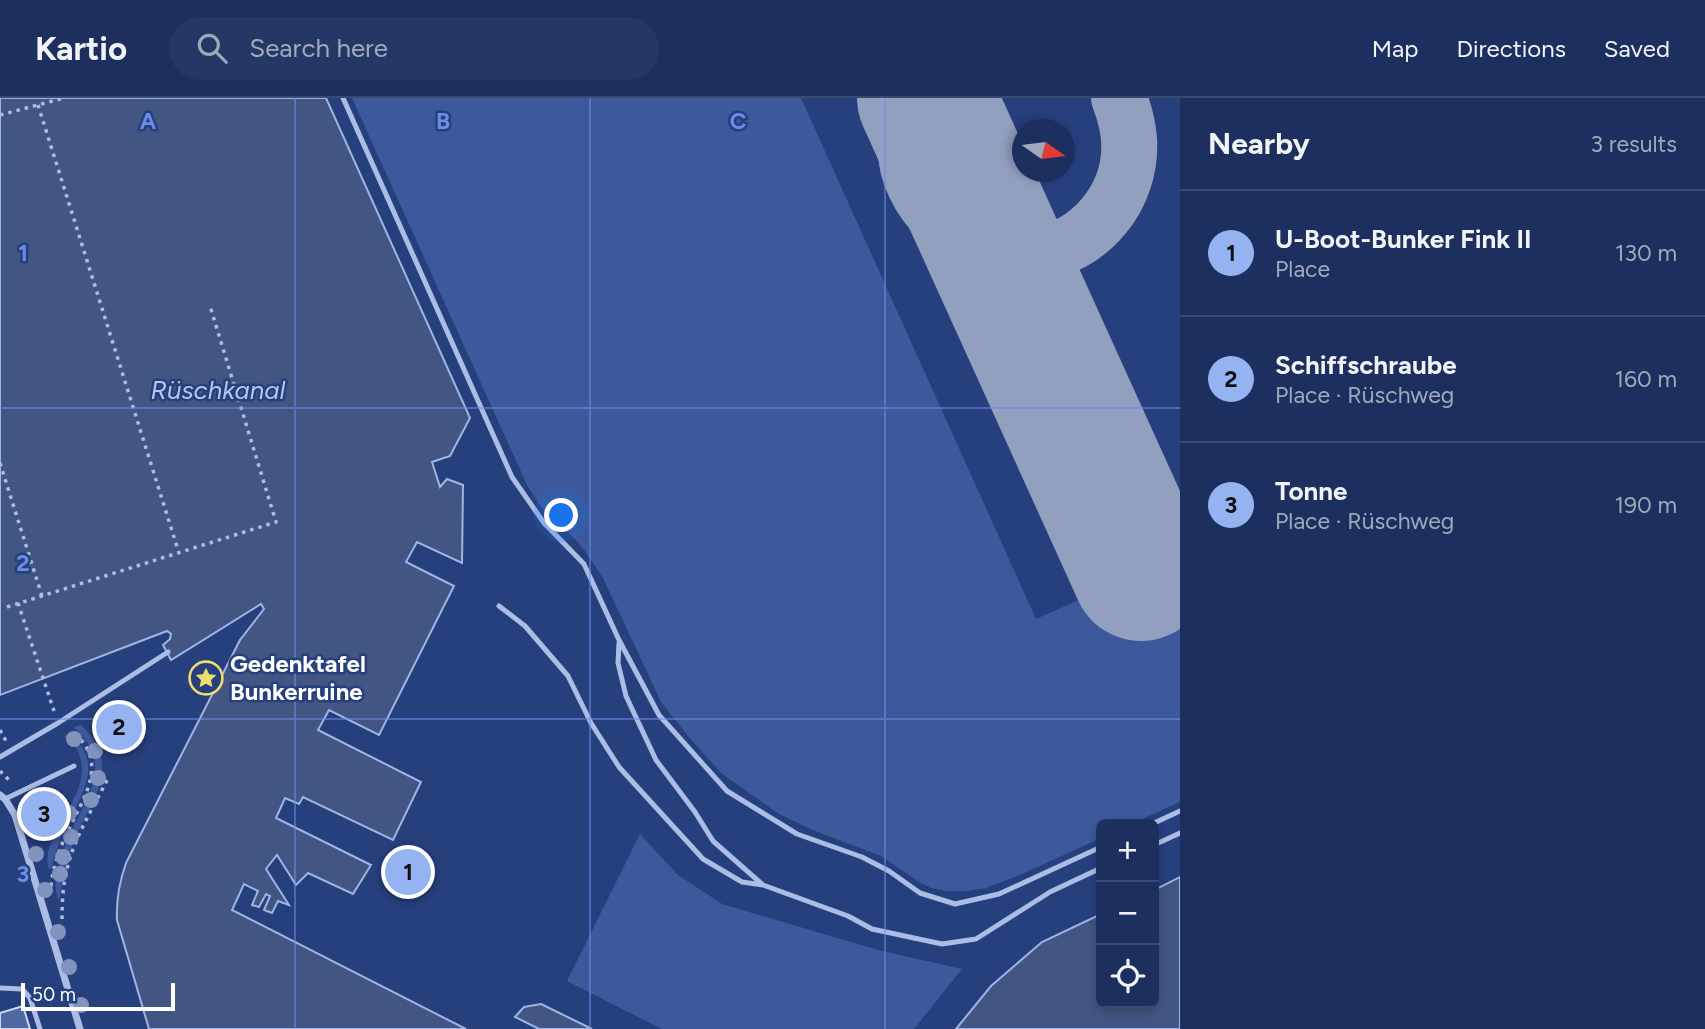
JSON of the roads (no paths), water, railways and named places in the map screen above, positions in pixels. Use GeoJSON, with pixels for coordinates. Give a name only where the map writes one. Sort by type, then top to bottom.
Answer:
{"type":"FeatureCollection","features":[{"type":"Feature","properties":{"kind":"street"},"geometry":{"type":"LineString","coordinates":[[2,797],[15,816],[80,1029]]}},
{"type":"Feature","properties":{"kind":"lane"},"geometry":{"type":"LineString","coordinates":[[343,98],[512,477],[544,523],[584,564],[619,640],[659,715],[727,791],[797,834],[862,857],[889,871],[920,893],[955,904],[999,894],[1096,849]]}},
{"type":"Feature","properties":{"kind":"lane"},"geometry":{"type":"LineString","coordinates":[[499,606],[525,626],[568,676],[592,723],[620,768],[703,859],[742,882],[763,885],[848,916],[872,929],[943,944],[976,939],[1050,892],[1096,870]]}},
{"type":"Feature","properties":{"kind":"lane"},"geometry":{"type":"LineString","coordinates":[[619,640],[618,663],[626,696],[656,760],[713,841],[763,885]]}},
{"type":"Feature","properties":{"kind":"lane"},"geometry":{"type":"LineString","coordinates":[[0,757],[167,652]]}},
{"type":"Feature","properties":{"kind":"lane"},"geometry":{"type":"LineString","coordinates":[[2,797],[75,766]]}},
{"type":"Feature","properties":{"kind":"lane"},"geometry":{"type":"LineString","coordinates":[[1159,821],[1180,811]]}},
{"type":"Feature","properties":{"kind":"lane"},"geometry":{"type":"LineString","coordinates":[[1159,843],[1180,833]]}},
{"type":"Feature","properties":{"kind":"lane"},"geometry":{"type":"LineString","coordinates":[[0,988],[22,989],[30,998],[40,1029]]}},
{"type":"Feature","properties":{"kind":"water","name":"Rüschkanal"},"geometry":{"type":"Polygon","coordinates":[[[0,98],[326,98],[470,418],[450,456],[432,462],[440,487],[447,479],[463,485],[462,563],[417,542],[406,562],[454,586],[379,735],[329,710],[318,730],[421,782],[393,840],[303,797],[299,804],[285,798],[276,818],[371,865],[353,894],[308,873],[296,885],[277,855],[266,869],[289,905],[278,901],[272,913],[264,910],[270,896],[266,894],[259,907],[252,905],[258,891],[244,884],[232,910],[466,1029],[149,1029],[117,920],[118,898],[126,863],[240,640],[264,609],[261,604],[171,660],[163,645],[170,639],[171,634],[167,631],[0,695],[0,98]]]}},
{"type":"Feature","properties":{"kind":"water"},"geometry":{"type":"Polygon","coordinates":[[[1180,877],[1180,1029],[956,1029],[991,986],[1042,942],[1096,916],[1096,1008],[1159,1008],[1159,888],[1180,877]]]}},
{"type":"Feature","properties":{"kind":"water"},"geometry":{"type":"Polygon","coordinates":[[[541,1004],[592,1029],[539,1029],[515,1017],[524,1007],[541,1004]]]}},
{"type":"Feature","properties":{"kind":"place","name":"Gedenktafel Bunkerruine"},"geometry":{"type":"Point","coordinates":[206,678]}},
{"type":"Feature","properties":{"kind":"place","name":"Schiffschraube"},"geometry":{"type":"Point","coordinates":[119,727]}},
{"type":"Feature","properties":{"kind":"place","name":"Tonne"},"geometry":{"type":"Point","coordinates":[44,814]}},
{"type":"Feature","properties":{"kind":"place","name":"U-Boot-Bunker Fink II"},"geometry":{"type":"Point","coordinates":[408,872]}}]}
